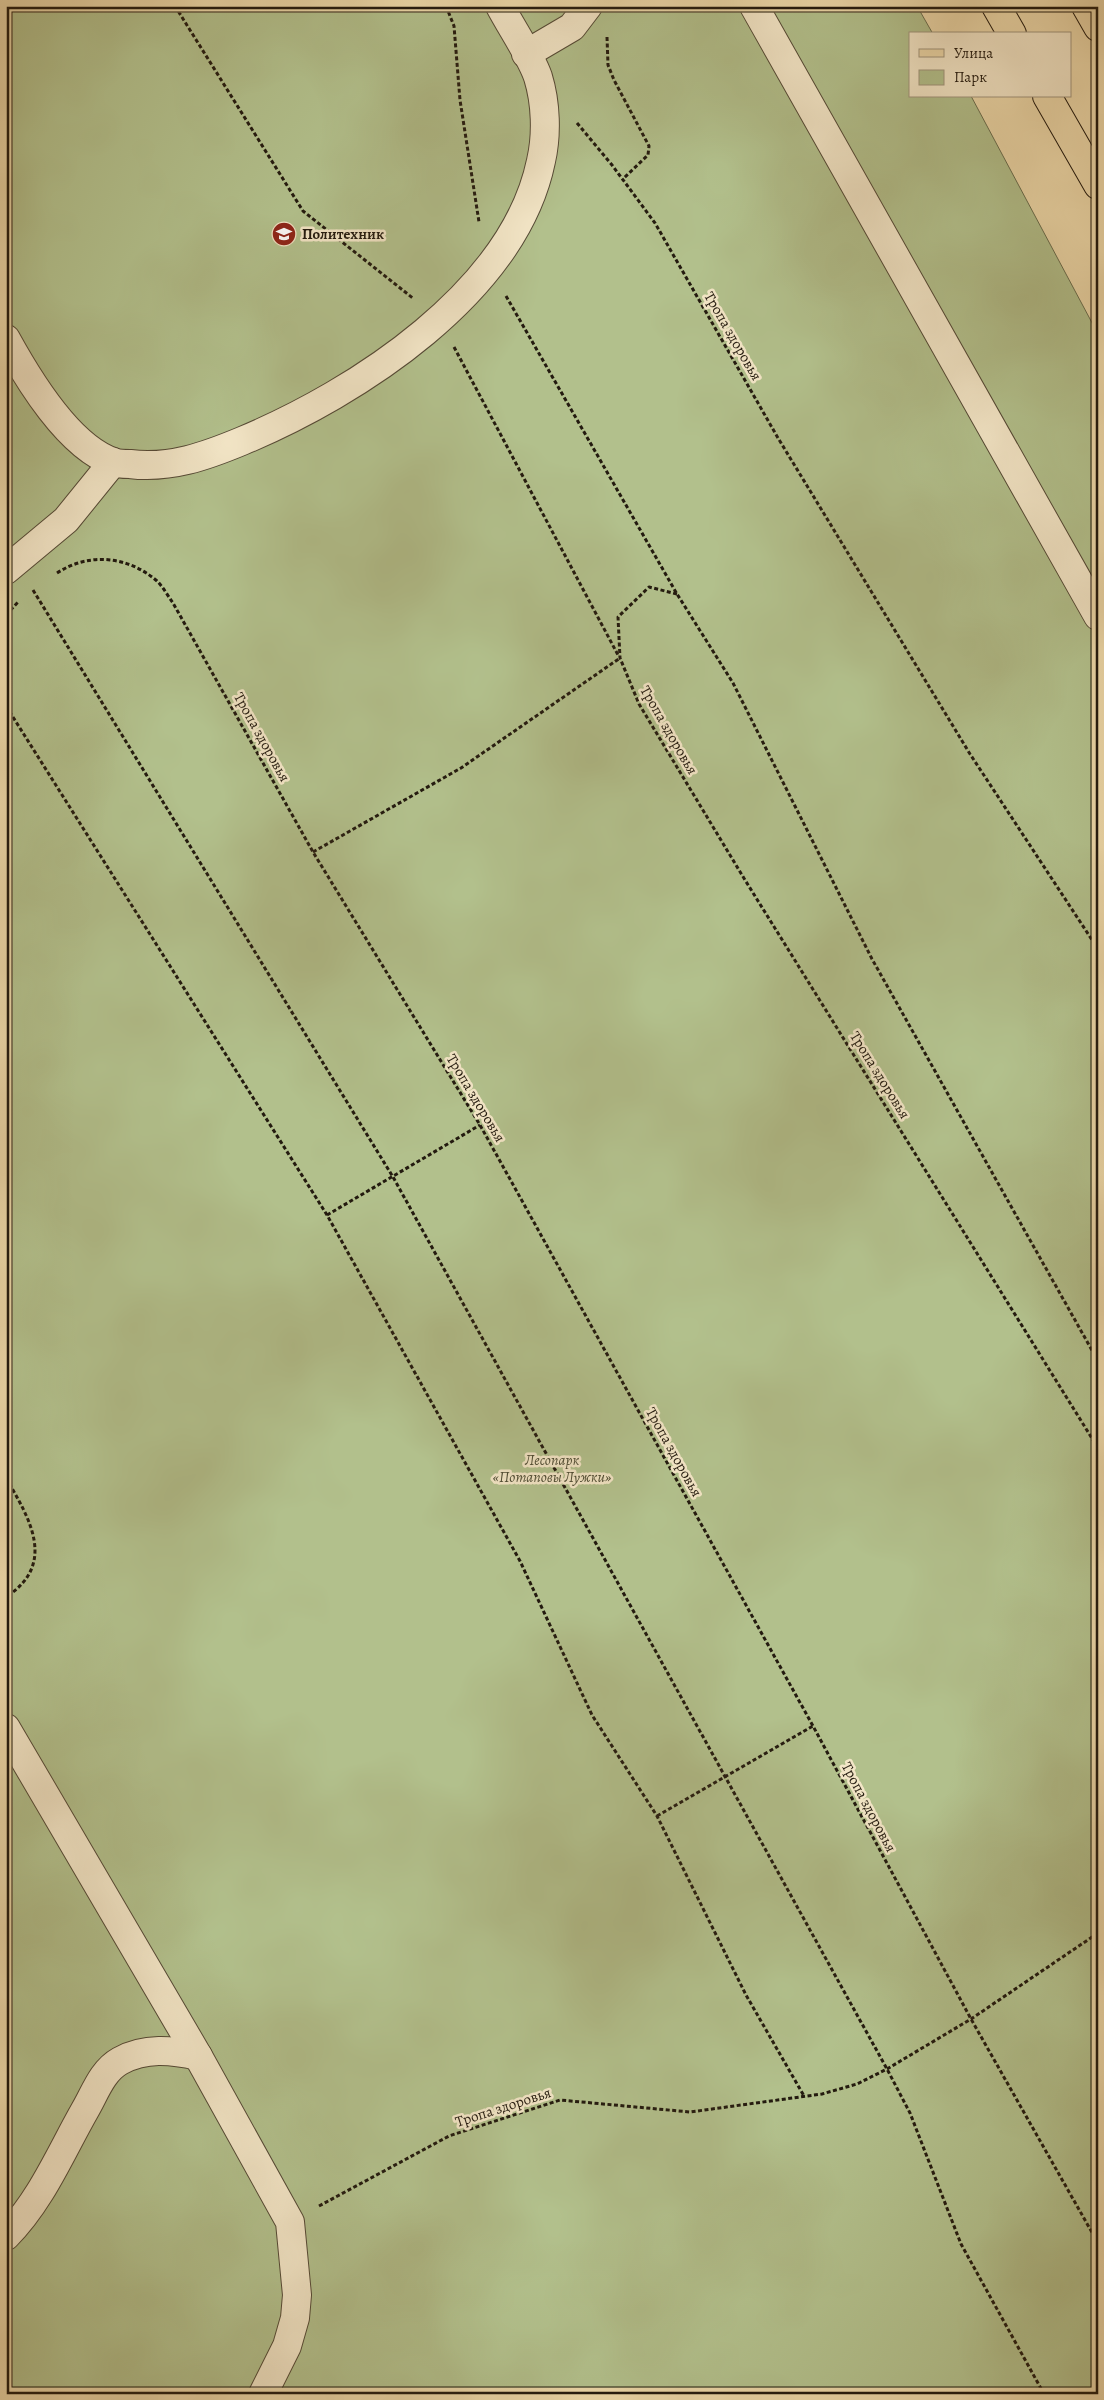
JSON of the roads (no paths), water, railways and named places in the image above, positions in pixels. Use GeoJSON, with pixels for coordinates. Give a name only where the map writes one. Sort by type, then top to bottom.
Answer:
{"type":"FeatureCollection","features":[{"type":"Feature","properties":{"kind":"main road"},"geometry":{"type":"LineString","coordinates":[[996,6],[1011,32]]}},
{"type":"Feature","properties":{"kind":"main road"},"geometry":{"type":"LineString","coordinates":[[1086,6],[1098,27]]}},
{"type":"Feature","properties":{"kind":"main road"},"geometry":{"type":"LineString","coordinates":[[1048,98],[1098,186]]}},
{"type":"Feature","properties":{"kind":"street"},"geometry":{"type":"LineString","coordinates":[[6,339],[42,396],[85,446],[113,462],[150,466],[180,463],[276,427],[372,373],[439,320],[486,270],[512,234],[530,201],[542,160],[545,124],[538,77],[500,6]]}},
{"type":"Feature","properties":{"kind":"street"},"geometry":{"type":"LineString","coordinates":[[526,54],[572,27],[588,6]]}},
{"type":"Feature","properties":{"kind":"street"},"geometry":{"type":"LineString","coordinates":[[754,6],[1098,616]]}},
{"type":"Feature","properties":{"kind":"street"},"geometry":{"type":"LineString","coordinates":[[6,570],[66,520],[113,462]]}},
{"type":"Feature","properties":{"kind":"street"},"geometry":{"type":"LineString","coordinates":[[6,1728],[198,2056],[290,2222],[297,2295],[295,2318],[287,2346],[263,2394]]}},
{"type":"Feature","properties":{"kind":"street"},"geometry":{"type":"LineString","coordinates":[[6,2236],[20,2222],[38,2196],[102,2078],[118,2062],[137,2054],[171,2050],[198,2056]]}},
{"type":"Feature","properties":{"kind":"place","name":"Политехник"},"geometry":{"type":"Point","coordinates":[284,234]}},
{"type":"Feature","properties":{"kind":"park label","name":"Лесопарк «Потаповы Лужки»"},"geometry":{"type":"Point","coordinates":[552,1468]}}]}
